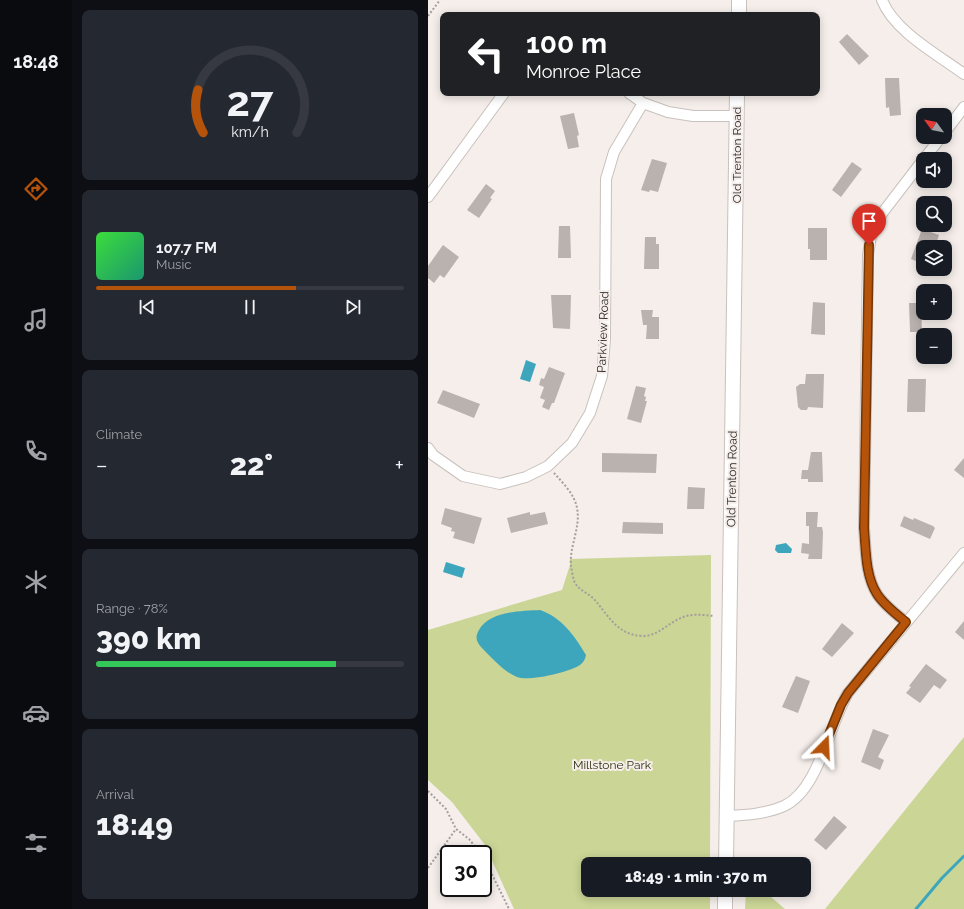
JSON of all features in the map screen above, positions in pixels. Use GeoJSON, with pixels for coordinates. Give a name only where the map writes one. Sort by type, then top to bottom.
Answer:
{"type":"FeatureCollection","features":[{"type":"Feature","properties":{"kind":"main road"},"geometry":{"type":"LineString","coordinates":[[739,0],[739,12]]}},
{"type":"Feature","properties":{"kind":"main road","name":"Old Trenton Road"},"geometry":{"type":"LineString","coordinates":[[726,857],[737,96]]}},
{"type":"Feature","properties":{"kind":"main road"},"geometry":{"type":"LineString","coordinates":[[725,897],[725,909]]}},
{"type":"Feature","properties":{"kind":"street"},"geometry":{"type":"LineString","coordinates":[[882,0],[887,12],[901,27],[964,74]]}},
{"type":"Feature","properties":{"kind":"street"},"geometry":{"type":"LineString","coordinates":[[428,197],[502,96]]}},
{"type":"Feature","properties":{"kind":"street"},"geometry":{"type":"LineString","coordinates":[[633,96],[643,103],[668,112],[680,114],[737,116]]}},
{"type":"Feature","properties":{"kind":"street","name":"Parkview Road"},"geometry":{"type":"LineString","coordinates":[[428,448],[433,455],[462,476],[500,484],[526,477],[548,466],[572,443],[590,413],[602,376],[604,339],[606,179],[614,152],[643,103]]}},
{"type":"Feature","properties":{"kind":"street"},"geometry":{"type":"LineString","coordinates":[[952,123],[964,107]]}},
{"type":"Feature","properties":{"kind":"street"},"geometry":{"type":"LineString","coordinates":[[929,152],[936,144]]}},
{"type":"Feature","properties":{"kind":"street"},"geometry":{"type":"LineString","coordinates":[[906,622],[891,610],[876,593],[867,565],[864,528],[868,255],[871,236],[880,216],[916,169]]}},
{"type":"Feature","properties":{"kind":"street"},"geometry":{"type":"LineString","coordinates":[[727,816],[768,812],[786,805],[802,791],[813,775],[841,705],[848,693],[964,553]]}},
{"type":"Feature","properties":{"kind":"path"},"geometry":{"type":"LineString","coordinates":[[428,16],[440,0]]}},
{"type":"Feature","properties":{"kind":"path"},"geometry":{"type":"LineString","coordinates":[[548,466],[570,491],[577,508],[577,528],[572,544],[571,559],[574,582],[583,592],[592,598],[620,629],[629,634],[643,636],[656,634],[682,617],[696,615],[714,616]]}},
{"type":"Feature","properties":{"kind":"path"},"geometry":{"type":"LineString","coordinates":[[428,791],[446,809],[456,829],[472,845]]}},
{"type":"Feature","properties":{"kind":"path"},"geometry":{"type":"LineString","coordinates":[[428,868],[456,829]]}},
{"type":"Feature","properties":{"kind":"path"},"geometry":{"type":"LineString","coordinates":[[492,875],[509,909]]}},
{"type":"Feature","properties":{"kind":"green space","name":"Millstone Park"},"geometry":{"type":"Polygon","coordinates":[[[711,555],[710,857],[581,857],[581,897],[710,897],[710,909],[514,909],[492,860],[492,845],[485,845],[452,802],[428,780],[428,630],[562,590],[570,565],[570,559],[711,555]]]}},
{"type":"Feature","properties":{"kind":"green space"},"geometry":{"type":"Polygon","coordinates":[[[964,737],[964,909],[825,909],[964,737]]]}},
{"type":"Feature","properties":{"kind":"green space"},"geometry":{"type":"Polygon","coordinates":[[[746,897],[771,897],[785,909],[745,909],[746,897]]]}},
{"type":"Feature","properties":{"kind":"water"},"geometry":{"type":"Polygon","coordinates":[[[526,360],[536,364],[530,382],[520,379],[526,360]]]}},
{"type":"Feature","properties":{"kind":"water"},"geometry":{"type":"Polygon","coordinates":[[[786,543],[792,549],[791,553],[778,553],[775,550],[776,545],[786,543]]]}},
{"type":"Feature","properties":{"kind":"water"},"geometry":{"type":"Polygon","coordinates":[[[446,562],[465,568],[462,578],[443,572],[446,562]]]}},
{"type":"Feature","properties":{"kind":"water"},"geometry":{"type":"Polygon","coordinates":[[[540,610],[554,617],[567,628],[582,648],[586,655],[585,658],[580,665],[567,671],[539,677],[517,677],[512,675],[493,660],[477,641],[477,635],[479,630],[490,619],[506,613],[540,610]]]}},
{"type":"Feature","properties":{"kind":"building"},"geometry":{"type":"Polygon","coordinates":[[[847,34],[869,56],[859,65],[839,42],[847,34]]]}},
{"type":"Feature","properties":{"kind":"building"},"geometry":{"type":"Polygon","coordinates":[[[885,78],[899,78],[901,115],[890,116],[889,107],[886,108],[885,78]]]}},
{"type":"Feature","properties":{"kind":"building"},"geometry":{"type":"Polygon","coordinates":[[[574,113],[579,135],[577,136],[579,147],[568,149],[560,116],[574,113]]]}},
{"type":"Feature","properties":{"kind":"building"},"geometry":{"type":"Polygon","coordinates":[[[652,159],[667,163],[658,192],[641,190],[652,159]]]}},
{"type":"Feature","properties":{"kind":"building"},"geometry":{"type":"Polygon","coordinates":[[[852,162],[862,169],[841,197],[832,190],[852,162]]]}},
{"type":"Feature","properties":{"kind":"building"},"geometry":{"type":"Polygon","coordinates":[[[486,184],[495,191],[490,198],[492,199],[479,218],[467,210],[486,184]]]}},
{"type":"Feature","properties":{"kind":"building"},"geometry":{"type":"Polygon","coordinates":[[[559,226],[570,226],[571,258],[558,258],[559,226]]]}},
{"type":"Feature","properties":{"kind":"building"},"geometry":{"type":"Polygon","coordinates":[[[808,228],[827,228],[827,260],[810,260],[810,249],[808,249],[808,228]]]}},
{"type":"Feature","properties":{"kind":"building"},"geometry":{"type":"Polygon","coordinates":[[[921,232],[930,232],[939,235],[937,240],[918,240],[921,232]]]}},
{"type":"Feature","properties":{"kind":"building"},"geometry":{"type":"Polygon","coordinates":[[[645,237],[656,237],[656,244],[659,244],[659,269],[644,269],[645,237]]]}},
{"type":"Feature","properties":{"kind":"building"},"geometry":{"type":"Polygon","coordinates":[[[443,245],[459,257],[444,278],[440,275],[434,283],[428,278],[428,266],[443,245]]]}},
{"type":"Feature","properties":{"kind":"building"},"geometry":{"type":"Polygon","coordinates":[[[916,245],[916,261],[911,259],[916,245]]]}},
{"type":"Feature","properties":{"kind":"building"},"geometry":{"type":"Polygon","coordinates":[[[551,295],[571,295],[570,329],[553,328],[551,295]]]}},
{"type":"Feature","properties":{"kind":"building"},"geometry":{"type":"Polygon","coordinates":[[[813,302],[825,303],[825,335],[811,334],[813,302]]]}},
{"type":"Feature","properties":{"kind":"building"},"geometry":{"type":"Polygon","coordinates":[[[909,303],[916,303],[916,320],[922,320],[922,328],[916,328],[916,332],[910,332],[909,303]]]}},
{"type":"Feature","properties":{"kind":"building"},"geometry":{"type":"Polygon","coordinates":[[[641,310],[653,310],[652,317],[659,317],[659,339],[646,339],[647,325],[643,325],[641,310]]]}},
{"type":"Feature","properties":{"kind":"building"},"geometry":{"type":"Polygon","coordinates":[[[549,367],[565,373],[554,403],[552,403],[549,410],[542,407],[545,400],[540,398],[544,387],[539,385],[541,378],[544,379],[549,367]]]}},
{"type":"Feature","properties":{"kind":"building"},"geometry":{"type":"Polygon","coordinates":[[[806,374],[824,374],[823,408],[808,407],[807,410],[801,410],[798,407],[796,387],[800,384],[805,384],[806,374]]]}},
{"type":"Feature","properties":{"kind":"building"},"geometry":{"type":"Polygon","coordinates":[[[908,379],[926,379],[925,412],[907,412],[908,379]]]}},
{"type":"Feature","properties":{"kind":"building"},"geometry":{"type":"Polygon","coordinates":[[[636,386],[646,388],[644,396],[646,397],[645,401],[647,401],[641,423],[627,419],[636,386]]]}},
{"type":"Feature","properties":{"kind":"building"},"geometry":{"type":"Polygon","coordinates":[[[443,390],[480,404],[474,418],[437,403],[443,390]]]}},
{"type":"Feature","properties":{"kind":"building"},"geometry":{"type":"Polygon","coordinates":[[[811,452],[822,452],[823,482],[808,482],[808,479],[801,479],[802,470],[808,470],[811,452]]]}},
{"type":"Feature","properties":{"kind":"building"},"geometry":{"type":"Polygon","coordinates":[[[602,453],[657,454],[656,473],[602,472],[602,453]]]}},
{"type":"Feature","properties":{"kind":"building"},"geometry":{"type":"Polygon","coordinates":[[[964,458],[964,478],[954,470],[964,458]]]}},
{"type":"Feature","properties":{"kind":"building"},"geometry":{"type":"Polygon","coordinates":[[[688,487],[705,488],[704,509],[687,509],[688,487]]]}},
{"type":"Feature","properties":{"kind":"building"},"geometry":{"type":"Polygon","coordinates":[[[445,508],[482,518],[474,544],[453,538],[455,532],[451,531],[452,528],[441,524],[445,508]]]}},
{"type":"Feature","properties":{"kind":"building"},"geometry":{"type":"Polygon","coordinates":[[[530,512],[530,515],[545,512],[548,524],[511,533],[507,518],[530,512]]]}},
{"type":"Feature","properties":{"kind":"building"},"geometry":{"type":"Polygon","coordinates":[[[806,512],[818,512],[817,527],[822,527],[823,532],[822,559],[808,559],[809,554],[801,553],[802,543],[809,544],[809,526],[806,526],[806,512]]]}},
{"type":"Feature","properties":{"kind":"building"},"geometry":{"type":"Polygon","coordinates":[[[904,516],[913,520],[914,518],[933,526],[935,528],[930,539],[900,526],[904,516]]]}},
{"type":"Feature","properties":{"kind":"building"},"geometry":{"type":"Polygon","coordinates":[[[623,522],[663,523],[663,534],[622,533],[623,522]]]}},
{"type":"Feature","properties":{"kind":"building"},"geometry":{"type":"Polygon","coordinates":[[[964,621],[964,640],[955,632],[964,621]]]}},
{"type":"Feature","properties":{"kind":"building"},"geometry":{"type":"Polygon","coordinates":[[[842,623],[854,633],[832,657],[822,649],[842,623]]]}},
{"type":"Feature","properties":{"kind":"building"},"geometry":{"type":"Polygon","coordinates":[[[926,664],[947,680],[940,689],[934,685],[920,703],[906,693],[911,687],[909,686],[926,664]]]}},
{"type":"Feature","properties":{"kind":"building"},"geometry":{"type":"Polygon","coordinates":[[[796,676],[810,681],[798,713],[782,707],[796,676]]]}},
{"type":"Feature","properties":{"kind":"building"},"geometry":{"type":"Polygon","coordinates":[[[873,729],[889,735],[878,757],[884,760],[880,770],[861,762],[873,729]]]}},
{"type":"Feature","properties":{"kind":"building"},"geometry":{"type":"Polygon","coordinates":[[[834,816],[847,827],[826,850],[814,840],[834,816]]]}},
{"type":"Feature","properties":{"kind":"waterway"},"geometry":{"type":"LineString","coordinates":[[916,909],[942,878],[964,856]]}},
{"type":"Feature","properties":{"kind":"route"},"geometry":{"type":"LineString","coordinates":[[824,747],[841,705],[848,693],[906,622],[891,610],[876,593],[867,565],[864,528],[869,245]]}}]}
